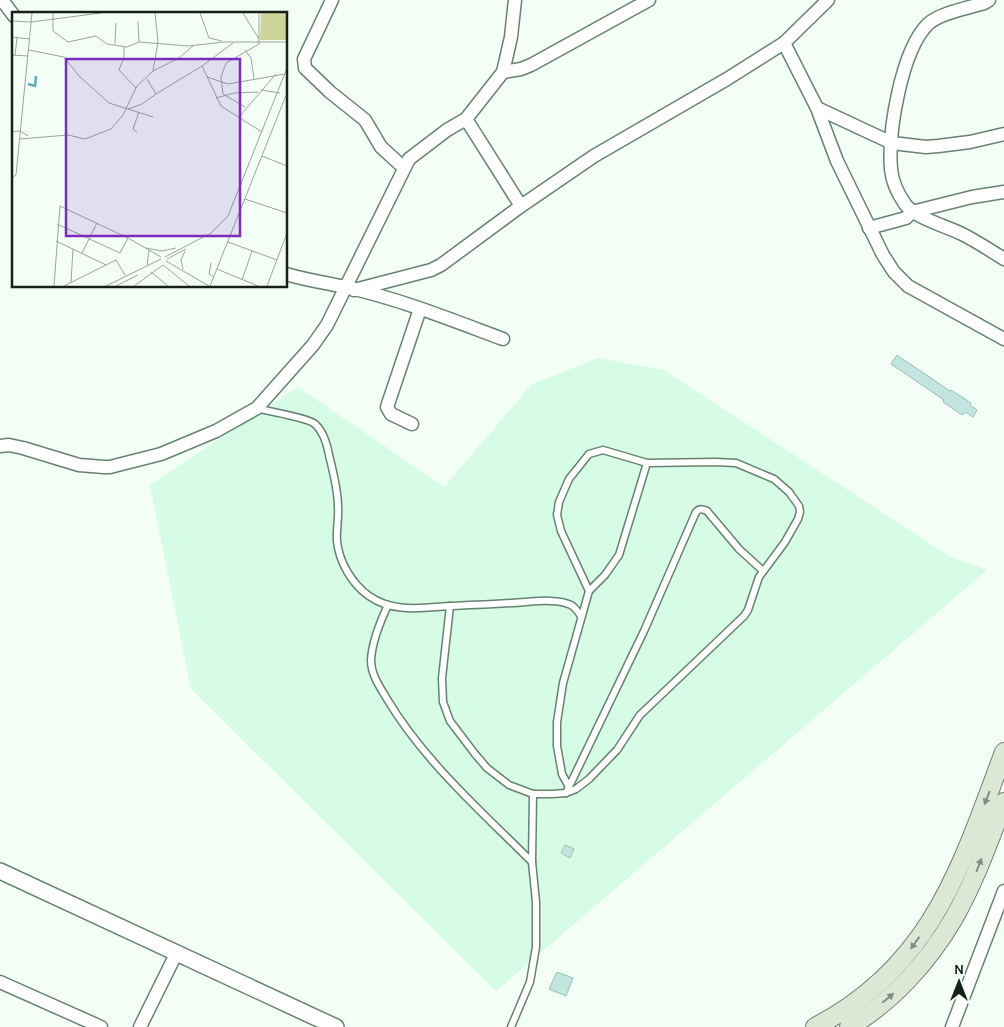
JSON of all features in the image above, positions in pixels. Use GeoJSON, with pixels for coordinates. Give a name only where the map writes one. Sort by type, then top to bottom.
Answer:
{"type":"FeatureCollection","features":[{"type":"Feature","properties":{"kind":"main road"},"geometry":{"type":"LineString","coordinates":[[815,1027],[862,998],[887,976],[905,956],[935,915],[964,859],[1004,752]]}},
{"type":"Feature","properties":{"kind":"main road"},"geometry":{"type":"LineString","coordinates":[[849,1027],[887,1000],[938,943],[954,918],[976,875],[1004,802]]}},
{"type":"Feature","properties":{"kind":"street"},"geometry":{"type":"LineString","coordinates":[[2,0],[12,13]]}},
{"type":"Feature","properties":{"kind":"street"},"geometry":{"type":"LineString","coordinates":[[332,0],[303,64],[330,92],[365,120],[381,147],[404,168]]}},
{"type":"Feature","properties":{"kind":"street"},"geometry":{"type":"LineString","coordinates":[[0,446],[8,445],[23,448],[78,465],[110,467],[161,454],[216,431],[257,408],[313,344],[350,288],[404,168],[415,153],[466,119],[503,72],[511,37],[515,0]]}},
{"type":"Feature","properties":{"kind":"street"},"geometry":{"type":"LineString","coordinates":[[503,72],[531,65],[649,0]]}},
{"type":"Feature","properties":{"kind":"street"},"geometry":{"type":"LineString","coordinates":[[350,288],[431,270],[441,266],[521,206],[594,156],[727,80],[784,43],[828,0]]}},
{"type":"Feature","properties":{"kind":"street"},"geometry":{"type":"LineString","coordinates":[[989,0],[937,18],[928,24],[918,36],[901,80],[895,108],[891,168],[895,186],[912,212],[961,234],[1004,260]]}},
{"type":"Feature","properties":{"kind":"street"},"geometry":{"type":"LineString","coordinates":[[784,43],[816,108],[837,161],[883,255],[894,272],[908,286],[1002,334]]}},
{"type":"Feature","properties":{"kind":"street"},"geometry":{"type":"LineString","coordinates":[[816,108],[892,143],[938,146],[970,142],[1004,134]]}},
{"type":"Feature","properties":{"kind":"street"},"geometry":{"type":"LineString","coordinates":[[466,119],[521,206]]}},
{"type":"Feature","properties":{"kind":"street"},"geometry":{"type":"LineString","coordinates":[[870,228],[906,218],[912,212],[972,197],[1004,192]]}},
{"type":"Feature","properties":{"kind":"street"},"geometry":{"type":"LineString","coordinates":[[288,275],[350,288],[420,309],[503,339]]}},
{"type":"Feature","properties":{"kind":"street"},"geometry":{"type":"LineString","coordinates":[[412,424],[391,414],[387,407],[420,309]]}},
{"type":"Feature","properties":{"kind":"street"},"geometry":{"type":"LineString","coordinates":[[0,871],[336,1027]]}},
{"type":"Feature","properties":{"kind":"street"},"geometry":{"type":"LineString","coordinates":[[952,1027],[1004,892]]}},
{"type":"Feature","properties":{"kind":"street"},"geometry":{"type":"LineString","coordinates":[[140,1027],[177,952]]}},
{"type":"Feature","properties":{"kind":"street"},"geometry":{"type":"LineString","coordinates":[[0,982],[100,1027]]}},
{"type":"Feature","properties":{"kind":"lane"},"geometry":{"type":"LineString","coordinates":[[257,408],[306,420],[314,423],[320,431],[327,446],[337,488],[337,542],[341,558],[350,576],[359,588],[370,597],[388,605],[406,608],[542,601],[561,602],[572,605],[581,616]]}},
{"type":"Feature","properties":{"kind":"lane"},"geometry":{"type":"LineString","coordinates":[[450,606],[442,678],[443,702],[450,722],[487,768],[510,785],[533,794],[576,789],[589,779],[617,750],[640,715],[744,616],[748,610],[756,584],[785,542],[798,519],[799,506],[789,492],[774,479],[736,464],[716,462],[647,464],[603,450],[596,451],[589,454],[569,479],[559,502],[557,515],[561,531],[589,591]]}},
{"type":"Feature","properties":{"kind":"lane"},"geometry":{"type":"LineString","coordinates":[[567,790],[556,746],[557,722],[563,683],[589,591],[605,575],[618,555],[647,464]]}},
{"type":"Feature","properties":{"kind":"lane"},"geometry":{"type":"LineString","coordinates":[[567,790],[644,631],[696,512],[703,509],[707,512],[739,549],[764,571]]}},
{"type":"Feature","properties":{"kind":"lane"},"geometry":{"type":"LineString","coordinates":[[388,605],[380,622],[371,661],[376,681],[398,717],[444,772],[532,862]]}},
{"type":"Feature","properties":{"kind":"lane"},"geometry":{"type":"LineString","coordinates":[[511,1027],[530,982],[536,947],[536,902],[532,862],[533,794]]}},
{"type":"Feature","properties":{"kind":"shaded area"},"geometry":{"type":"Polygon","coordinates":[[[598,358],[664,370],[949,556],[987,570],[496,991],[191,689],[150,485],[298,387],[444,487],[532,384],[598,358]]]}},
{"type":"Feature","properties":{"kind":"building"},"geometry":{"type":"Polygon","coordinates":[[[897,355],[971,403],[970,405],[977,410],[973,417],[965,412],[962,415],[943,402],[944,400],[891,364],[897,355]]]}},
{"type":"Feature","properties":{"kind":"building"},"geometry":{"type":"Polygon","coordinates":[[[565,845],[574,849],[570,858],[561,853],[565,845]]]}},
{"type":"Feature","properties":{"kind":"building"},"geometry":{"type":"Polygon","coordinates":[[[557,972],[573,978],[566,996],[549,989],[557,972]]]}}]}
